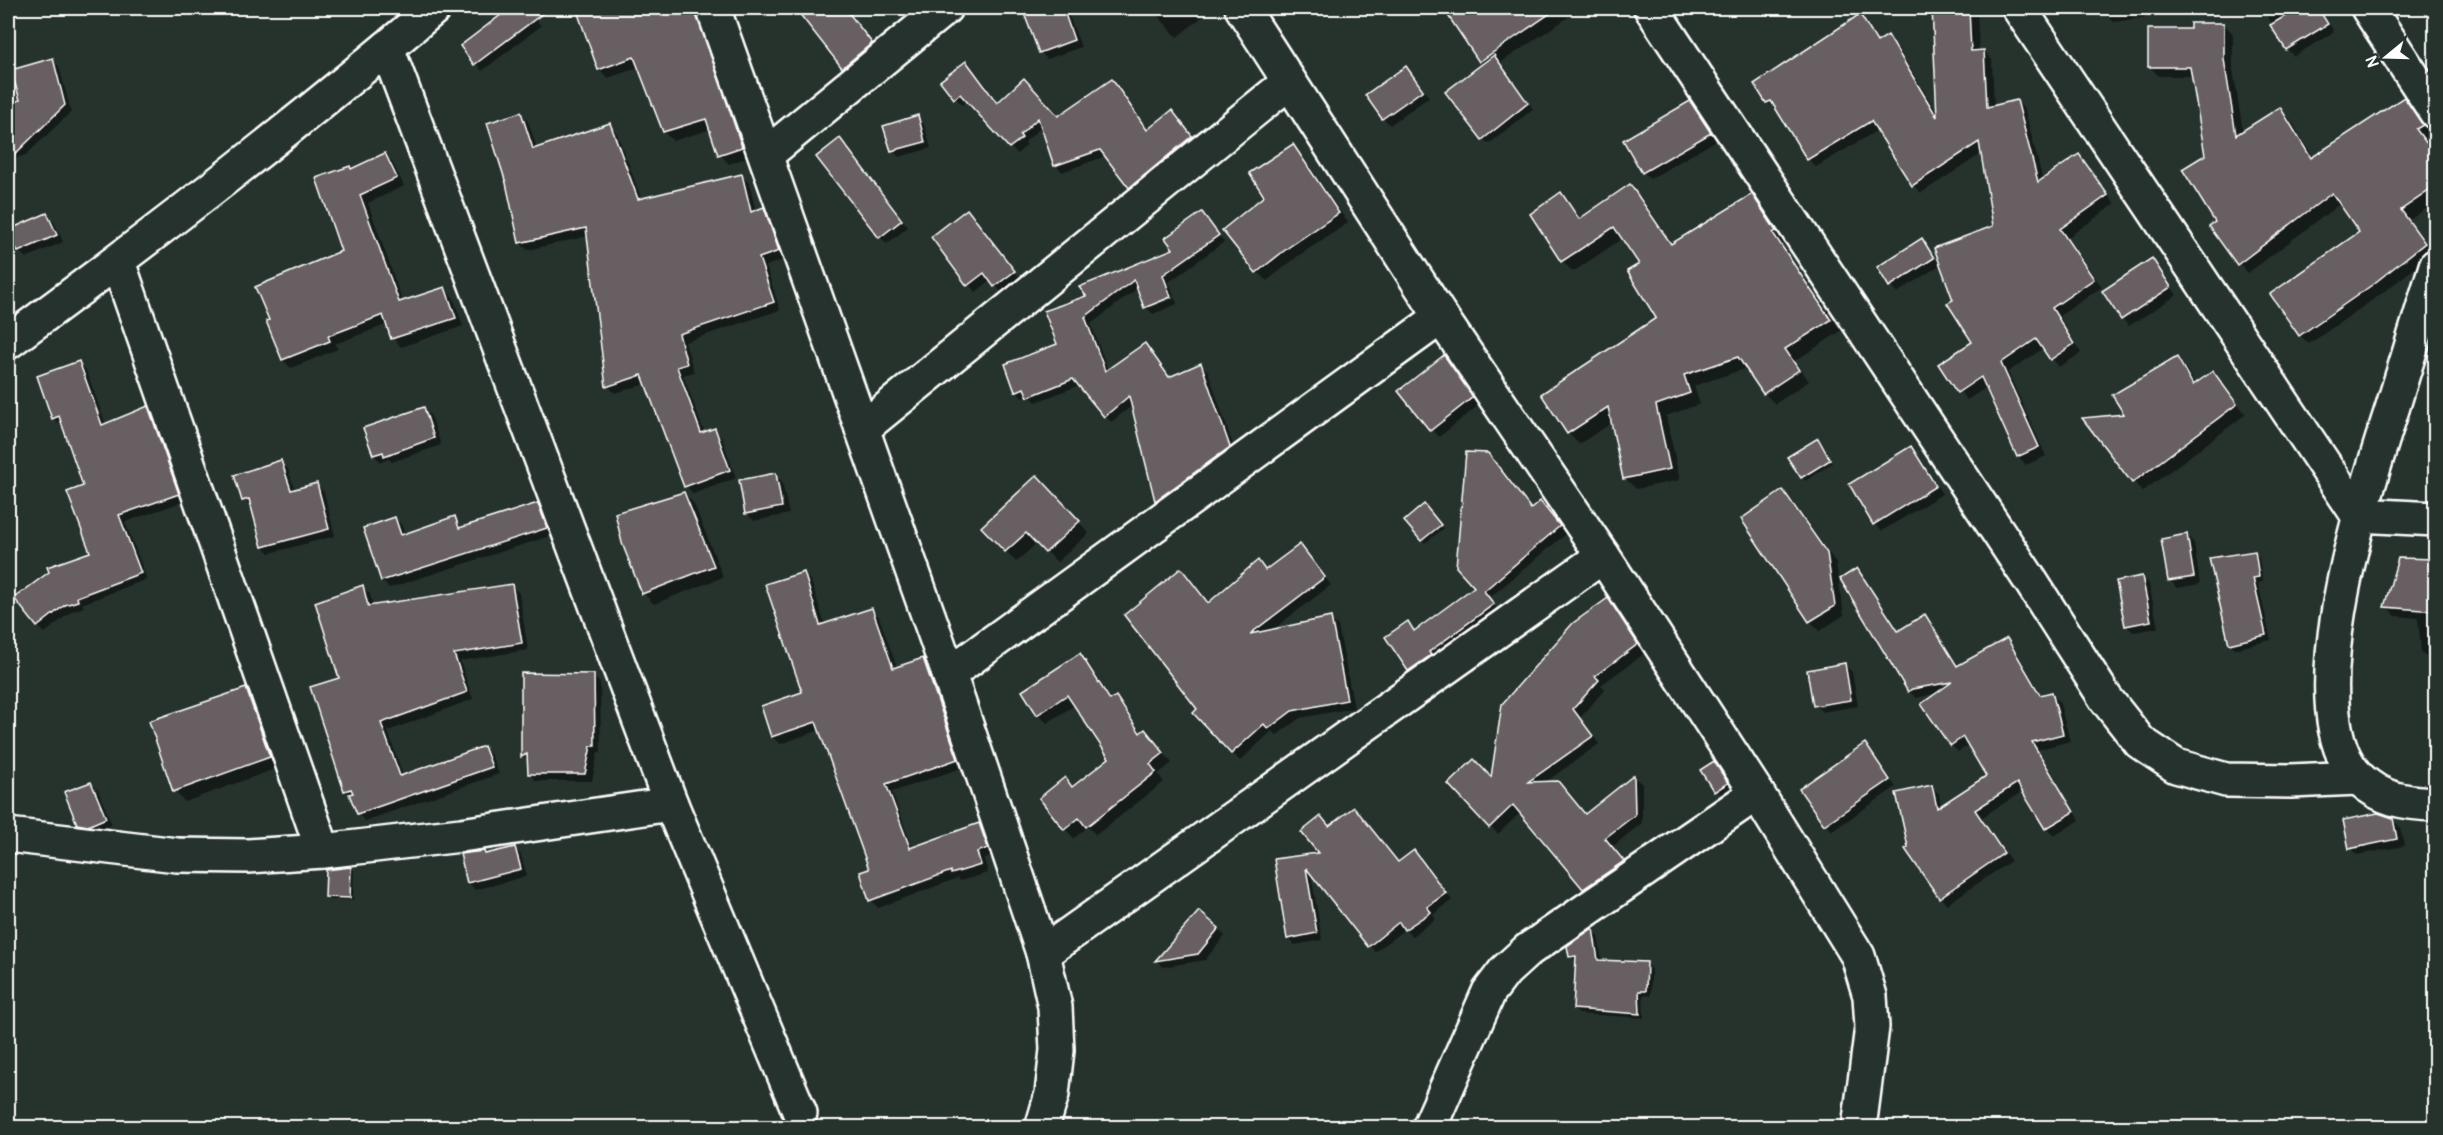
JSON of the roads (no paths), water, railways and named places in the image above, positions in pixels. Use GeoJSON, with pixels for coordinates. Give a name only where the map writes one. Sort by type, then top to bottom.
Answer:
{"type":"FeatureCollection","features":[{"type":"Feature","properties":{"kind":"street"},"geometry":{"type":"LineString","coordinates":[[8,342],[118,262],[434,8]]}},
{"type":"Feature","properties":{"kind":"street"},"geometry":{"type":"LineString","coordinates":[[713,8],[767,154],[949,674],[1043,953],[1055,1007],[1058,1050],[1052,1094],[1042,1128]]}},
{"type":"Feature","properties":{"kind":"street"},"geometry":{"type":"LineString","coordinates":[[767,154],[945,8]]}},
{"type":"Feature","properties":{"kind":"street"},"geometry":{"type":"LineString","coordinates":[[1242,8],[1441,318],[1603,556],[1858,956],[1870,996],[1872,1027],[1859,1128]]}},
{"type":"Feature","properties":{"kind":"street"},"geometry":{"type":"LineString","coordinates":[[1651,8],[2032,583],[2106,699],[2140,742],[2176,766],[2226,780],[2291,781],[2358,778]]}},
{"type":"Feature","properties":{"kind":"street"},"geometry":{"type":"LineString","coordinates":[[2019,8],[2358,515]]}},
{"type":"Feature","properties":{"kind":"street"},"geometry":{"type":"LineString","coordinates":[[2368,8],[2436,112]]}},
{"type":"Feature","properties":{"kind":"street"},"geometry":{"type":"LineString","coordinates":[[387,48],[670,804],[800,1113]]}},
{"type":"Feature","properties":{"kind":"street"},"geometry":{"type":"LineString","coordinates":[[862,429],[1289,82]]}},
{"type":"Feature","properties":{"kind":"street"},"geometry":{"type":"LineString","coordinates":[[118,262],[323,851]]}},
{"type":"Feature","properties":{"kind":"street"},"geometry":{"type":"LineString","coordinates":[[2436,266],[2429,309],[2358,515],[2335,627],[2331,680],[2334,722],[2343,754],[2358,778],[2380,795],[2403,802],[2436,804]]}},
{"type":"Feature","properties":{"kind":"street"},"geometry":{"type":"LineString","coordinates":[[949,674],[1441,318]]}},
{"type":"Feature","properties":{"kind":"street"},"geometry":{"type":"LineString","coordinates":[[2358,515],[2436,519]]}},
{"type":"Feature","properties":{"kind":"street"},"geometry":{"type":"LineString","coordinates":[[1043,953],[1603,556]]}},
{"type":"Feature","properties":{"kind":"street"},"geometry":{"type":"LineString","coordinates":[[1429,1128],[1489,992],[1504,971],[1528,950],[1756,793]]}},
{"type":"Feature","properties":{"kind":"street"},"geometry":{"type":"LineString","coordinates":[[8,835],[177,855],[248,856],[323,851],[461,835],[670,804]]}}]}
